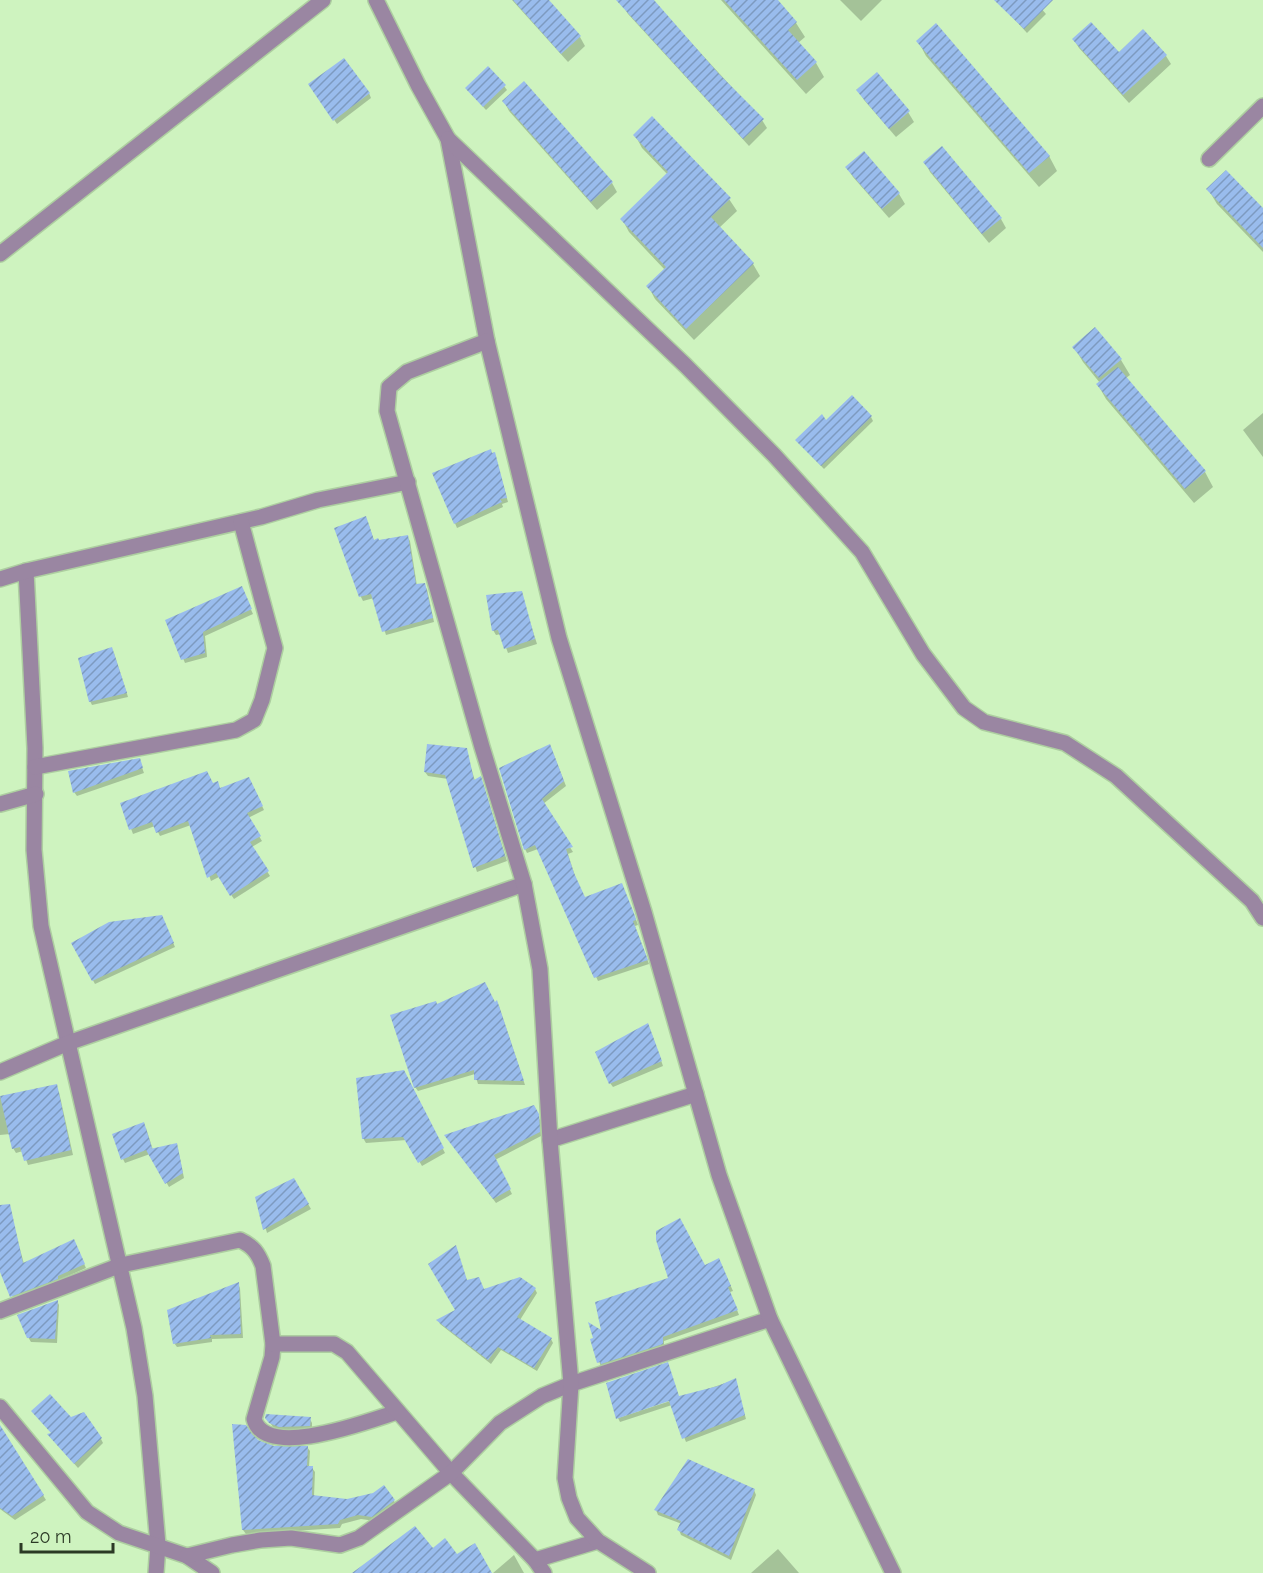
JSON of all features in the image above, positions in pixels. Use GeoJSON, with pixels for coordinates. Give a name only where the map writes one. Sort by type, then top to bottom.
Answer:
{"type":"FeatureCollection","features":[{"type":"Feature","properties":{"kind":"street"},"geometry":{"type":"LineString","coordinates":[[0,254],[323,0]]}},
{"type":"Feature","properties":{"kind":"street"},"geometry":{"type":"LineString","coordinates":[[376,0],[418,86],[448,139],[685,365],[774,455],[862,552],[923,654],[964,708],[984,722],[1065,743],[1116,776],[1252,901],[1263,918]]}},
{"type":"Feature","properties":{"kind":"street"},"geometry":{"type":"LineString","coordinates":[[1209,159],[1263,106]]}},
{"type":"Feature","properties":{"kind":"street"},"geometry":{"type":"LineString","coordinates":[[448,139],[487,341],[559,638],[644,912],[719,1175],[770,1319],[893,1573]]}},
{"type":"Feature","properties":{"kind":"street"},"geometry":{"type":"LineString","coordinates":[[487,341],[407,372],[389,387],[387,411],[482,747],[524,884],[540,969],[550,1140],[571,1384],[566,1478],[568,1498],[577,1518],[598,1541],[648,1573]]}},
{"type":"Feature","properties":{"kind":"street"},"geometry":{"type":"LineString","coordinates":[[0,579],[26,571],[241,522],[318,500],[408,483]]}},
{"type":"Feature","properties":{"kind":"street"},"geometry":{"type":"LineString","coordinates":[[35,767],[236,730],[254,720],[262,700],[275,648],[241,522]]}},
{"type":"Feature","properties":{"kind":"street"},"geometry":{"type":"LineString","coordinates":[[26,571],[36,794],[34,850],[41,926],[105,1207],[121,1265],[145,1396],[158,1545],[156,1573]]}},
{"type":"Feature","properties":{"kind":"street"},"geometry":{"type":"LineString","coordinates":[[0,804],[36,794]]}},
{"type":"Feature","properties":{"kind":"street"},"geometry":{"type":"LineString","coordinates":[[0,1072],[68,1043],[524,884]]}},
{"type":"Feature","properties":{"kind":"street"},"geometry":{"type":"LineString","coordinates":[[550,1140],[696,1094]]}},
{"type":"Feature","properties":{"kind":"street"},"geometry":{"type":"LineString","coordinates":[[0,1311],[121,1265],[240,1240],[250,1244],[259,1255],[263,1266],[273,1344],[269,1368],[254,1419],[260,1430],[272,1436],[304,1438],[333,1433],[397,1412]]}},
{"type":"Feature","properties":{"kind":"street"},"geometry":{"type":"LineString","coordinates":[[187,1556],[261,1540],[291,1538],[340,1545],[359,1538],[451,1473],[500,1423],[542,1396],[571,1384],[770,1319]]}},
{"type":"Feature","properties":{"kind":"street"},"geometry":{"type":"LineString","coordinates":[[273,1344],[334,1344],[347,1352],[451,1473],[535,1560],[544,1573]]}},
{"type":"Feature","properties":{"kind":"street"},"geometry":{"type":"LineString","coordinates":[[0,1407],[87,1512],[119,1533],[187,1556],[212,1573]]}},
{"type":"Feature","properties":{"kind":"street"},"geometry":{"type":"LineString","coordinates":[[535,1560],[598,1541]]}},
{"type":"Feature","properties":{"kind":"building"},"geometry":{"type":"Polygon","coordinates":[[[513,0],[549,0],[581,36],[561,54],[513,0]]]}},
{"type":"Feature","properties":{"kind":"building"},"geometry":{"type":"Polygon","coordinates":[[[616,0],[654,0],[719,74],[764,119],[743,139],[616,0]]]}},
{"type":"Feature","properties":{"kind":"building"},"geometry":{"type":"Polygon","coordinates":[[[724,0],[778,0],[797,22],[788,30],[817,62],[797,80],[724,0]]]}},
{"type":"Feature","properties":{"kind":"building"},"geometry":{"type":"Polygon","coordinates":[[[994,0],[1053,0],[1024,29],[994,0]]]}},
{"type":"Feature","properties":{"kind":"building"},"geometry":{"type":"Polygon","coordinates":[[[1091,22],[1119,52],[1143,29],[1167,55],[1123,95],[1072,39],[1091,22]]]}},
{"type":"Feature","properties":{"kind":"building"},"geometry":{"type":"Polygon","coordinates":[[[936,23],[1050,156],[1029,173],[916,41],[936,23]]]}},
{"type":"Feature","properties":{"kind":"building"},"geometry":{"type":"Polygon","coordinates":[[[344,58],[370,93],[333,121],[308,84],[344,58]]]}},
{"type":"Feature","properties":{"kind":"building"},"geometry":{"type":"Polygon","coordinates":[[[488,66],[506,85],[483,107],[465,88],[488,66]]]}},
{"type":"Feature","properties":{"kind":"building"},"geometry":{"type":"Polygon","coordinates":[[[877,72],[910,111],[889,129],[856,90],[877,72]]]}},
{"type":"Feature","properties":{"kind":"building"},"geometry":{"type":"Polygon","coordinates":[[[524,81],[613,182],[591,202],[502,101],[524,81]]]}},
{"type":"Feature","properties":{"kind":"building"},"geometry":{"type":"Polygon","coordinates":[[[652,116],[731,198],[711,217],[754,263],[686,329],[646,286],[666,267],[620,219],[668,172],[633,135],[652,116]]]}},
{"type":"Feature","properties":{"kind":"building"},"geometry":{"type":"Polygon","coordinates":[[[942,146],[1002,218],[982,234],[923,162],[942,146]]]}},
{"type":"Feature","properties":{"kind":"building"},"geometry":{"type":"Polygon","coordinates":[[[864,151],[900,193],[882,209],[845,167],[864,151]]]}},
{"type":"Feature","properties":{"kind":"building"},"geometry":{"type":"Polygon","coordinates":[[[1226,170],[1263,208],[1263,248],[1206,189],[1226,170]]]}},
{"type":"Feature","properties":{"kind":"building"},"geometry":{"type":"Polygon","coordinates":[[[1095,327],[1122,359],[1099,378],[1072,347],[1095,327]]]}},
{"type":"Feature","properties":{"kind":"building"},"geometry":{"type":"Polygon","coordinates":[[[1118,367],[1206,471],[1185,489],[1096,384],[1118,367]]]}},
{"type":"Feature","properties":{"kind":"building"},"geometry":{"type":"Polygon","coordinates":[[[852,395],[872,416],[821,466],[795,440],[822,414],[826,420],[852,395]]]}},
{"type":"Feature","properties":{"kind":"building"},"geometry":{"type":"Polygon","coordinates":[[[491,449],[492,453],[495,452],[507,498],[500,499],[502,502],[454,524],[432,473],[491,449]]]}},
{"type":"Feature","properties":{"kind":"building"},"geometry":{"type":"Polygon","coordinates":[[[366,516],[374,540],[408,535],[416,584],[425,583],[433,618],[382,632],[371,594],[359,597],[334,528],[366,516]]]}},
{"type":"Feature","properties":{"kind":"building"},"geometry":{"type":"Polygon","coordinates":[[[242,586],[252,609],[203,632],[205,653],[181,660],[165,620],[242,586]]]}},
{"type":"Feature","properties":{"kind":"building"},"geometry":{"type":"Polygon","coordinates":[[[522,591],[535,639],[504,649],[498,630],[492,631],[486,595],[522,591]]]}},
{"type":"Feature","properties":{"kind":"building"},"geometry":{"type":"Polygon","coordinates":[[[112,647],[127,693],[89,702],[78,658],[112,647]]]}},
{"type":"Feature","properties":{"kind":"building"},"geometry":{"type":"Polygon","coordinates":[[[427,744],[467,748],[474,780],[481,776],[505,856],[473,868],[445,775],[424,772],[427,744]]]}},
{"type":"Feature","properties":{"kind":"building"},"geometry":{"type":"Polygon","coordinates":[[[550,744],[564,781],[542,799],[573,847],[566,849],[574,873],[585,897],[622,883],[648,960],[594,978],[535,845],[524,850],[499,768],[550,744]]]}},
{"type":"Feature","properties":{"kind":"building"},"geometry":{"type":"Polygon","coordinates":[[[140,758],[143,768],[73,793],[68,771],[140,758]]]}},
{"type":"Feature","properties":{"kind":"building"},"geometry":{"type":"Polygon","coordinates":[[[207,771],[213,783],[218,781],[220,788],[249,777],[263,806],[247,813],[261,836],[250,842],[269,871],[230,896],[216,873],[207,878],[188,821],[156,833],[152,822],[129,830],[120,803],[207,771]]]}},
{"type":"Feature","properties":{"kind":"building"},"geometry":{"type":"Polygon","coordinates":[[[162,915],[174,943],[92,981],[71,943],[109,922],[162,915]]]}},
{"type":"Feature","properties":{"kind":"building"},"geometry":{"type":"Polygon","coordinates":[[[485,982],[495,1002],[497,1000],[524,1081],[474,1080],[474,1070],[414,1088],[390,1015],[436,1001],[437,1004],[485,982]]]}},
{"type":"Feature","properties":{"kind":"building"},"geometry":{"type":"Polygon","coordinates":[[[648,1023],[662,1061],[609,1084],[595,1052],[648,1023]]]}},
{"type":"Feature","properties":{"kind":"building"},"geometry":{"type":"Polygon","coordinates":[[[404,1070],[444,1148],[418,1163],[403,1137],[362,1139],[356,1078],[404,1070]]]}},
{"type":"Feature","properties":{"kind":"building"},"geometry":{"type":"Polygon","coordinates":[[[57,1084],[71,1150],[24,1161],[20,1147],[12,1149],[0,1096],[57,1084]]]}},
{"type":"Feature","properties":{"kind":"building"},"geometry":{"type":"Polygon","coordinates":[[[534,1105],[539,1114],[540,1132],[494,1155],[511,1189],[493,1199],[444,1135],[534,1105]]]}},
{"type":"Feature","properties":{"kind":"building"},"geometry":{"type":"Polygon","coordinates":[[[144,1122],[152,1148],[150,1149],[177,1143],[183,1173],[165,1184],[146,1150],[121,1160],[112,1134],[144,1122]]]}},
{"type":"Feature","properties":{"kind":"building"},"geometry":{"type":"Polygon","coordinates":[[[294,1178],[309,1204],[263,1230],[255,1197],[294,1178]]]}},
{"type":"Feature","properties":{"kind":"building"},"geometry":{"type":"Polygon","coordinates":[[[10,1204],[23,1263],[74,1239],[85,1264],[58,1276],[58,1279],[10,1297],[0,1272],[0,1205],[10,1204]]]}},
{"type":"Feature","properties":{"kind":"building"},"geometry":{"type":"Polygon","coordinates":[[[680,1218],[705,1265],[719,1258],[738,1310],[663,1337],[663,1344],[601,1364],[597,1363],[588,1322],[601,1330],[595,1302],[668,1278],[656,1240],[656,1231],[680,1218]]]}},
{"type":"Feature","properties":{"kind":"building"},"geometry":{"type":"Polygon","coordinates":[[[456,1245],[467,1280],[479,1277],[484,1289],[520,1277],[536,1288],[517,1317],[552,1338],[534,1368],[498,1347],[488,1360],[436,1320],[455,1310],[428,1264],[456,1245]]]}},
{"type":"Feature","properties":{"kind":"building"},"geometry":{"type":"Polygon","coordinates":[[[239,1282],[241,1334],[210,1335],[211,1338],[173,1344],[167,1310],[239,1282]]]}},
{"type":"Feature","properties":{"kind":"building"},"geometry":{"type":"Polygon","coordinates":[[[58,1300],[55,1339],[27,1338],[17,1315],[58,1300]]]}},
{"type":"Feature","properties":{"kind":"building"},"geometry":{"type":"Polygon","coordinates":[[[668,1362],[679,1396],[718,1386],[736,1378],[745,1415],[682,1439],[669,1401],[616,1419],[606,1383],[668,1362]]]}},
{"type":"Feature","properties":{"kind":"building"},"geometry":{"type":"Polygon","coordinates":[[[50,1394],[71,1417],[84,1412],[102,1438],[74,1464],[47,1434],[51,1433],[31,1411],[50,1394]]]}},
{"type":"Feature","properties":{"kind":"building"},"geometry":{"type":"Polygon","coordinates":[[[266,1414],[311,1417],[310,1426],[279,1427],[269,1423],[265,1418],[266,1414]]]}},
{"type":"Feature","properties":{"kind":"building"},"geometry":{"type":"Polygon","coordinates":[[[232,1424],[246,1425],[258,1440],[274,1446],[308,1446],[307,1466],[313,1466],[312,1495],[347,1499],[373,1493],[384,1485],[395,1500],[372,1517],[358,1515],[340,1520],[338,1524],[242,1530],[232,1424]]]}},
{"type":"Feature","properties":{"kind":"building"},"geometry":{"type":"Polygon","coordinates":[[[0,1425],[44,1495],[12,1516],[0,1508],[0,1425]]]}},
{"type":"Feature","properties":{"kind":"building"},"geometry":{"type":"Polygon","coordinates":[[[688,1459],[755,1489],[729,1556],[677,1530],[681,1521],[654,1510],[688,1459]]]}},
{"type":"Feature","properties":{"kind":"building"},"geometry":{"type":"Polygon","coordinates":[[[415,1526],[433,1548],[445,1538],[457,1554],[475,1543],[492,1573],[352,1573],[415,1526]]]}}]}
